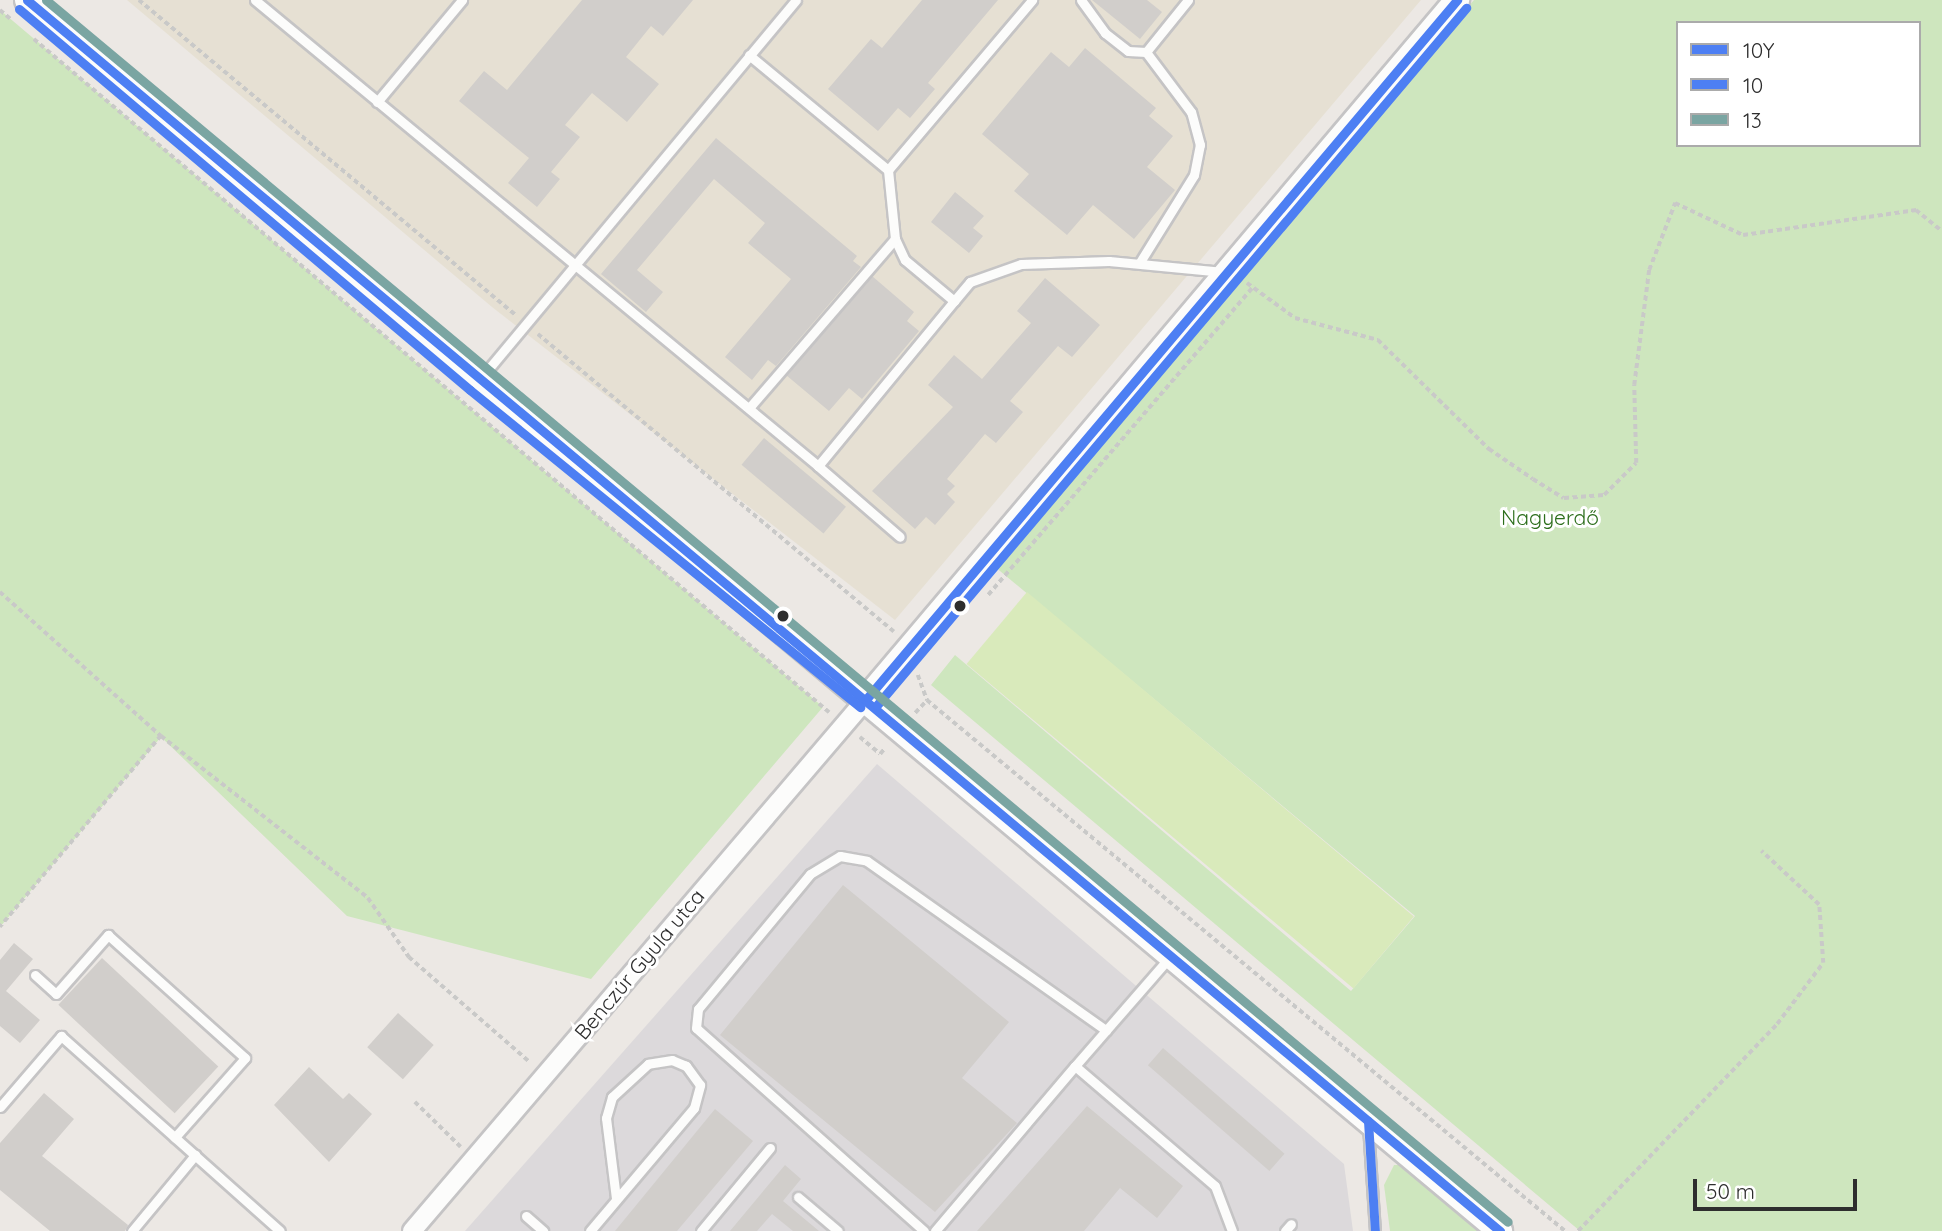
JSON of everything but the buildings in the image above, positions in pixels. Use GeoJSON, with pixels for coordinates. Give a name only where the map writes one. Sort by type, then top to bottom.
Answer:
{"type":"FeatureCollection","features":[{"type":"Feature","properties":{"kind":"street"},"geometry":{"type":"LineString","coordinates":[[27,0],[478,381],[868,697],[1500,1231]]}},
{"type":"Feature","properties":{"kind":"street"},"geometry":{"type":"LineString","coordinates":[[868,697],[1230,275],[1457,0]]}},
{"type":"Feature","properties":{"kind":"street","name":"Benczúr Gyula utca"},"geometry":{"type":"LineString","coordinates":[[412,1231],[868,697]]}},
{"type":"Feature","properties":{"kind":"lane"},"geometry":{"type":"LineString","coordinates":[[255,0],[572,266],[749,408],[900,537]]}},
{"type":"Feature","properties":{"kind":"lane"},"geometry":{"type":"LineString","coordinates":[[377,102],[462,0]]}},
{"type":"Feature","properties":{"kind":"lane"},"geometry":{"type":"LineString","coordinates":[[888,170],[1032,0]]}},
{"type":"Feature","properties":{"kind":"lane"},"geometry":{"type":"LineString","coordinates":[[1081,0],[1105,33],[1128,51],[1146,52],[1191,112],[1200,145],[1194,175],[1140,262]]}},
{"type":"Feature","properties":{"kind":"lane"},"geometry":{"type":"LineString","coordinates":[[1146,52],[1188,0]]}},
{"type":"Feature","properties":{"kind":"lane"},"geometry":{"type":"LineString","coordinates":[[478,381],[790,2]]}},
{"type":"Feature","properties":{"kind":"lane"},"geometry":{"type":"LineString","coordinates":[[749,55],[888,170],[895,239],[905,260],[954,301]]}},
{"type":"Feature","properties":{"kind":"lane"},"geometry":{"type":"LineString","coordinates":[[749,408],[895,239]]}},
{"type":"Feature","properties":{"kind":"lane"},"geometry":{"type":"LineString","coordinates":[[818,466],[970,282],[1021,264],[1140,262],[1208,266],[1230,275]]}},
{"type":"Feature","properties":{"kind":"lane"},"geometry":{"type":"LineString","coordinates":[[924,1231],[696,1028],[698,1009],[810,874],[840,856],[867,861],[1106,1030]]}},
{"type":"Feature","properties":{"kind":"lane"},"geometry":{"type":"LineString","coordinates":[[35,975],[55,994],[108,935],[245,1058],[175,1137]]}},
{"type":"Feature","properties":{"kind":"lane"},"geometry":{"type":"LineString","coordinates":[[935,1231],[1172,954]]}},
{"type":"Feature","properties":{"kind":"lane"},"geometry":{"type":"LineString","coordinates":[[0,1107],[61,1036],[280,1231]]}},
{"type":"Feature","properties":{"kind":"lane"},"geometry":{"type":"LineString","coordinates":[[590,1231],[694,1108],[700,1085],[686,1066],[672,1060],[648,1064],[612,1097],[606,1118],[617,1198]]}},
{"type":"Feature","properties":{"kind":"lane"},"geometry":{"type":"LineString","coordinates":[[1074,1066],[1215,1186],[1231,1231]]}},
{"type":"Feature","properties":{"kind":"lane"},"geometry":{"type":"LineString","coordinates":[[1368,1121],[1376,1231]]}},
{"type":"Feature","properties":{"kind":"lane"},"geometry":{"type":"LineString","coordinates":[[701,1231],[770,1148]]}},
{"type":"Feature","properties":{"kind":"lane"},"geometry":{"type":"LineString","coordinates":[[132,1231],[195,1155]]}},
{"type":"Feature","properties":{"kind":"lane"},"geometry":{"type":"LineString","coordinates":[[798,1197],[838,1231]]}},
{"type":"Feature","properties":{"kind":"lane"},"geometry":{"type":"LineString","coordinates":[[526,1216],[543,1231]]}},
{"type":"Feature","properties":{"kind":"path"},"geometry":{"type":"LineString","coordinates":[[139,0],[899,637],[888,650],[919,676],[927,700],[1565,1231]]}},
{"type":"Feature","properties":{"kind":"path"},"geometry":{"type":"LineString","coordinates":[[0,10],[21,28]]}},
{"type":"Feature","properties":{"kind":"path"},"geometry":{"type":"LineString","coordinates":[[32,37],[823,707]]}},
{"type":"Feature","properties":{"kind":"path"},"geometry":{"type":"LineString","coordinates":[[1005,575],[1254,286],[1295,318],[1378,340],[1489,449],[1564,498],[1604,495],[1636,463],[1634,385],[1648,270],[1675,203],[1743,235],[1916,209],[1942,231]]}},
{"type":"Feature","properties":{"kind":"path"},"geometry":{"type":"LineString","coordinates":[[0,592],[161,736],[368,898],[409,957],[545,1075]]}},
{"type":"Feature","properties":{"kind":"path"},"geometry":{"type":"LineString","coordinates":[[0,927],[161,736]]}},
{"type":"Feature","properties":{"kind":"path"},"geometry":{"type":"LineString","coordinates":[[1578,1231],[1777,1024],[1823,963],[1819,905],[1761,851]]}},
{"type":"Feature","properties":{"kind":"path"},"geometry":{"type":"LineString","coordinates":[[415,1102],[474,1158]]}},
{"type":"Feature","properties":{"kind":"shaded area"},"geometry":{"type":"Polygon","coordinates":[[[127,0],[1421,0],[895,620],[492,307],[127,0]]]}},
{"type":"Feature","properties":{"kind":"shaded area"},"geometry":{"type":"Polygon","coordinates":[[[877,764],[1344,1164],[1353,1231],[465,1231],[877,764]]]}},
{"type":"Feature","properties":{"kind":"green space","name":"Nagyerdő"},"geometry":{"type":"Polygon","coordinates":[[[1474,0],[1942,0],[1942,1231],[1580,1231],[931,685],[955,655],[1351,991],[1415,916],[994,566],[1474,0]]]}},
{"type":"Feature","properties":{"kind":"green space"},"geometry":{"type":"Polygon","coordinates":[[[0,10],[823,707],[591,979],[347,916],[161,737],[0,927],[0,10]]]}},
{"type":"Feature","properties":{"kind":"green space"},"geometry":{"type":"Polygon","coordinates":[[[1027,592],[1414,917],[1353,989],[967,664],[1027,592]]]}},
{"type":"Feature","properties":{"kind":"green space"},"geometry":{"type":"Polygon","coordinates":[[[1394,1165],[1403,1165],[1479,1231],[1390,1231],[1384,1185],[1394,1165]]]}},
{"type":"Feature","properties":{"kind":"transit line","name":"10Y"},"geometry":{"type":"LineString","coordinates":[[27,0],[1500,1231]]}},
{"type":"Feature","properties":{"kind":"transit line","name":"13"},"geometry":{"type":"LineString","coordinates":[[46,0],[1508,1222]]}},
{"type":"Feature","properties":{"kind":"transit line","name":"10Y"},"geometry":{"type":"LineString","coordinates":[[868,697],[1457,0]]}},
{"type":"Feature","properties":{"kind":"transit line","name":"10"},"geometry":{"type":"LineString","coordinates":[[877,705],[1466,8]]}},
{"type":"Feature","properties":{"kind":"transit line","name":"10"},"geometry":{"type":"LineString","coordinates":[[19,9],[470,390],[860,707]]}},
{"type":"Feature","properties":{"kind":"transit line","name":"10Y"},"geometry":{"type":"LineString","coordinates":[[1368,1121],[1375,1231]]}}]}
